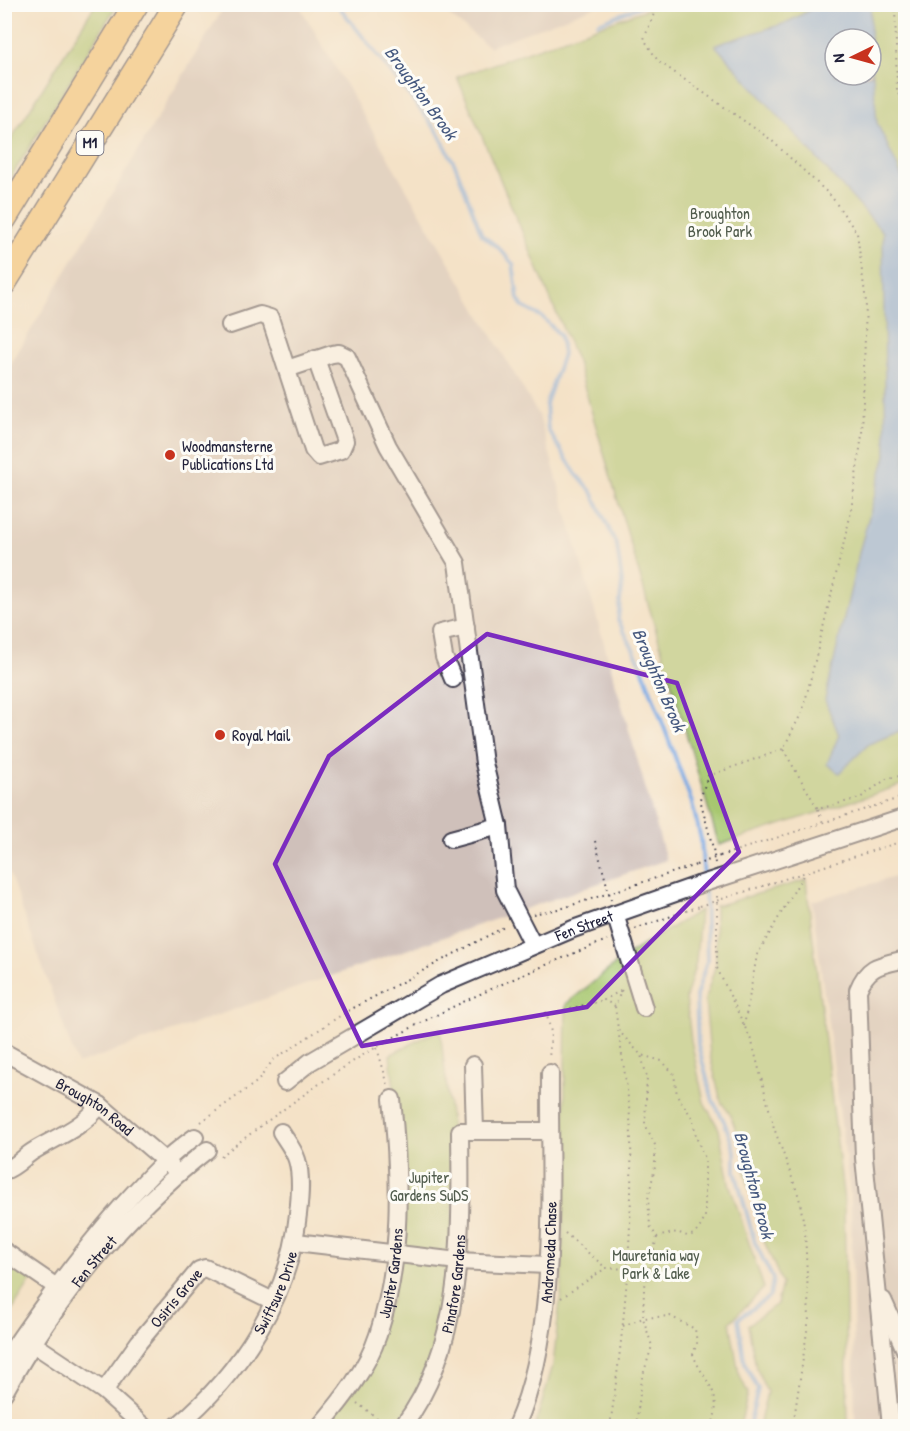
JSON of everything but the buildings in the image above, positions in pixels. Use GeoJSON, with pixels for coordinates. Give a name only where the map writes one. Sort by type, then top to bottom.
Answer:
{"type":"FeatureCollection","features":[{"type":"Feature","properties":{"kind":"highway","name":"M1"},"geometry":{"type":"LineString","coordinates":[[4,219],[136,4]]}},
{"type":"Feature","properties":{"kind":"highway","name":"M1"},"geometry":{"type":"LineString","coordinates":[[4,283],[177,4]]}},
{"type":"Feature","properties":{"kind":"street"},"geometry":{"type":"LineString","coordinates":[[230,325],[267,315],[273,324],[316,456],[341,450],[345,441],[316,359]]}},
{"type":"Feature","properties":{"kind":"street"},"geometry":{"type":"LineString","coordinates":[[287,369],[339,352],[350,360],[388,446],[457,563],[484,764],[499,826],[505,890],[533,945]]}},
{"type":"Feature","properties":{"kind":"street"},"geometry":{"type":"LineString","coordinates":[[453,679],[444,657],[440,633],[466,627]]}},
{"type":"Feature","properties":{"kind":"street","name":"Fen Street"},"geometry":{"type":"LineString","coordinates":[[285,1082],[310,1062],[441,985],[533,945],[717,878],[906,817]]}},
{"type":"Feature","properties":{"kind":"street"},"geometry":{"type":"LineString","coordinates":[[451,839],[499,826]]}},
{"type":"Feature","properties":{"kind":"street"},"geometry":{"type":"LineString","coordinates":[[615,914],[644,1008]]}},
{"type":"Feature","properties":{"kind":"street"},"geometry":{"type":"LineString","coordinates":[[891,1426],[864,1158],[858,990],[865,974],[877,966],[906,958]]}},
{"type":"Feature","properties":{"kind":"street","name":"Broughton Road"},"geometry":{"type":"LineString","coordinates":[[4,1052],[100,1105],[178,1173]]}},
{"type":"Feature","properties":{"kind":"street","name":"Pinafore Gardens"},"geometry":{"type":"LineString","coordinates":[[403,1426],[414,1412],[437,1366],[451,1304],[458,1261],[473,1065]]}},
{"type":"Feature","properties":{"kind":"street","name":"Andromeda Chase"},"geometry":{"type":"LineString","coordinates":[[516,1426],[534,1378],[544,1310],[547,1265],[550,1073]]}},
{"type":"Feature","properties":{"kind":"street","name":"Jupiter Gardens"},"geometry":{"type":"LineString","coordinates":[[320,1426],[350,1389],[378,1336],[396,1255],[396,1143],[392,1099]]}},
{"type":"Feature","properties":{"kind":"street"},"geometry":{"type":"LineString","coordinates":[[4,1171],[16,1167],[33,1151],[90,1119],[100,1105]]}},
{"type":"Feature","properties":{"kind":"street"},"geometry":{"type":"LineString","coordinates":[[467,1131],[549,1131]]}},
{"type":"Feature","properties":{"kind":"street","name":"Swiftsure Drive"},"geometry":{"type":"LineString","coordinates":[[177,1426],[236,1365],[259,1331],[296,1242],[301,1194],[297,1160],[281,1132]]}},
{"type":"Feature","properties":{"kind":"street","name":"Fen Street"},"geometry":{"type":"LineString","coordinates":[[4,1362],[55,1286],[164,1159],[194,1137]]}},
{"type":"Feature","properties":{"kind":"street","name":"Fen Street"},"geometry":{"type":"LineString","coordinates":[[9,1396],[35,1345],[68,1294],[106,1246],[178,1173],[213,1154]]}},
{"type":"Feature","properties":{"kind":"street"},"geometry":{"type":"LineString","coordinates":[[296,1242],[458,1261],[547,1265]]}},
{"type":"Feature","properties":{"kind":"street"},"geometry":{"type":"LineString","coordinates":[[4,1251],[55,1286]]}},
{"type":"Feature","properties":{"kind":"street","name":"Osiris Grove"},"geometry":{"type":"LineString","coordinates":[[104,1391],[139,1342],[198,1270],[205,1268],[273,1301]]}},
{"type":"Feature","properties":{"kind":"street"},"geometry":{"type":"LineString","coordinates":[[877,1286],[906,1352]]}},
{"type":"Feature","properties":{"kind":"street"},"geometry":{"type":"LineString","coordinates":[[35,1345],[104,1391],[143,1426]]}},
{"type":"Feature","properties":{"kind":"path"},"geometry":{"type":"LineString","coordinates":[[680,4],[655,11],[644,39],[658,61],[770,139],[831,196],[857,233],[866,302],[862,435],[850,517],[803,710],[783,749],[708,776],[700,799],[713,848],[717,878],[717,968],[752,1042],[774,1128],[799,1197],[805,1231],[809,1318],[793,1426]]}},
{"type":"Feature","properties":{"kind":"path"},"geometry":{"type":"LineString","coordinates":[[895,4],[898,23],[897,90],[906,114]]}},
{"type":"Feature","properties":{"kind":"path"},"geometry":{"type":"LineString","coordinates":[[783,749],[818,809],[823,823]]}},
{"type":"Feature","properties":{"kind":"path"},"geometry":{"type":"LineString","coordinates":[[818,809],[860,798],[888,778],[906,775]]}},
{"type":"Feature","properties":{"kind":"path"},"geometry":{"type":"LineString","coordinates":[[531,914],[563,908],[906,796]]}},
{"type":"Feature","properties":{"kind":"path"},"geometry":{"type":"LineString","coordinates":[[213,1154],[376,1048],[531,971],[621,934],[700,906],[906,840]]}},
{"type":"Feature","properties":{"kind":"path"},"geometry":{"type":"LineString","coordinates":[[596,841],[615,914]]}},
{"type":"Feature","properties":{"kind":"path"},"geometry":{"type":"LineString","coordinates":[[744,1026],[757,955],[805,872]]}},
{"type":"Feature","properties":{"kind":"path"},"geometry":{"type":"LineString","coordinates":[[194,1137],[204,1118],[258,1081],[273,1060],[346,1012],[505,927]]}},
{"type":"Feature","properties":{"kind":"path"},"geometry":{"type":"LineString","coordinates":[[603,942],[627,953]]}},
{"type":"Feature","properties":{"kind":"path"},"geometry":{"type":"LineString","coordinates":[[610,1426],[628,1269],[631,1136],[615,1006],[625,982]]}},
{"type":"Feature","properties":{"kind":"path"},"geometry":{"type":"LineString","coordinates":[[550,1073],[551,1032],[546,1013],[604,999],[622,990]]}},
{"type":"Feature","properties":{"kind":"path"},"geometry":{"type":"LineString","coordinates":[[604,999],[615,1006]]}},
{"type":"Feature","properties":{"kind":"path"},"geometry":{"type":"LineString","coordinates":[[618,1030],[640,1055],[647,1077],[645,1124],[655,1145],[655,1167],[648,1199],[650,1226],[657,1237],[644,1290],[643,1318],[652,1346],[642,1378],[636,1426]]}},
{"type":"Feature","properties":{"kind":"path"},"geometry":{"type":"LineString","coordinates":[[376,1048],[392,1099]]}},
{"type":"Feature","properties":{"kind":"path"},"geometry":{"type":"LineString","coordinates":[[640,1055],[662,1061],[674,1074],[677,1095],[693,1119],[696,1137],[705,1158],[705,1218],[700,1227],[695,1233],[687,1236],[678,1232],[657,1237]]}},
{"type":"Feature","properties":{"kind":"path"},"geometry":{"type":"LineString","coordinates":[[548,1218],[606,1268]]}},
{"type":"Feature","properties":{"kind":"path"},"geometry":{"type":"LineString","coordinates":[[544,1310],[606,1268],[628,1269]]}},
{"type":"Feature","properties":{"kind":"path"},"geometry":{"type":"LineString","coordinates":[[623,1326],[643,1318],[670,1316],[695,1329],[697,1343],[693,1354],[697,1366],[709,1380],[718,1409],[712,1426]]}},
{"type":"Feature","properties":{"kind":"path"},"geometry":{"type":"LineString","coordinates":[[4,1416],[9,1396]]}},
{"type":"Feature","properties":{"kind":"path"},"geometry":{"type":"LineString","coordinates":[[363,1407],[388,1426]]}},
{"type":"Feature","properties":{"kind":"highlighted area"},"geometry":{"type":"Polygon","coordinates":[[[487,634],[677,683],[739,852],[587,1007],[362,1046],[275,864],[329,756],[487,634]]]}},
{"type":"Feature","properties":{"kind":"shaded area"},"geometry":{"type":"Polygon","coordinates":[[[225,5],[299,5],[539,416],[666,860],[77,1064],[5,861],[4,375],[225,5]]]}},
{"type":"Feature","properties":{"kind":"shaded area"},"geometry":{"type":"Polygon","coordinates":[[[436,5],[599,5],[489,47],[436,5]]]}},
{"type":"Feature","properties":{"kind":"shaded area"},"geometry":{"type":"Polygon","coordinates":[[[905,874],[905,1426],[855,1426],[851,1199],[812,901],[905,874]]]}},
{"type":"Feature","properties":{"kind":"green space"},"geometry":{"type":"Polygon","coordinates":[[[95,5],[117,5],[5,187],[5,149],[95,5]]]}},
{"type":"Feature","properties":{"kind":"green space","name":"Broughton Brook Park"},"geometry":{"type":"Polygon","coordinates":[[[658,5],[905,5],[905,784],[719,845],[577,362],[457,77],[658,5]]]}},
{"type":"Feature","properties":{"kind":"green space"},"geometry":{"type":"Polygon","coordinates":[[[806,880],[844,1202],[848,1426],[759,1426],[767,1392],[756,1367],[748,1325],[777,1304],[782,1283],[764,1241],[745,1172],[744,1152],[730,1114],[721,1102],[710,1056],[705,999],[716,964],[715,906],[806,880]]]}},
{"type":"Feature","properties":{"kind":"green space","name":"Mauretania way Park & Lake"},"geometry":{"type":"Polygon","coordinates":[[[700,910],[696,962],[686,998],[691,1040],[704,1102],[719,1129],[729,1183],[764,1288],[730,1322],[739,1374],[748,1393],[740,1426],[535,1426],[553,1365],[562,1283],[566,1004],[627,955],[700,910]]]}},
{"type":"Feature","properties":{"kind":"green space","name":"Jupiter Gardens SuDS"},"geometry":{"type":"Polygon","coordinates":[[[440,1029],[452,1132],[456,1133],[450,1290],[431,1362],[410,1407],[396,1426],[324,1426],[392,1300],[395,1096],[390,1055],[440,1029]]]}},
{"type":"Feature","properties":{"kind":"green space"},"geometry":{"type":"Polygon","coordinates":[[[5,1256],[34,1276],[5,1322],[5,1256]]]}},
{"type":"Feature","properties":{"kind":"water"},"geometry":{"type":"Polygon","coordinates":[[[821,4],[871,5],[870,27],[823,27],[823,87],[874,87],[877,123],[906,185],[905,729],[869,744],[839,773],[827,764],[839,735],[825,700],[860,549],[886,455],[883,232],[715,45],[786,23],[821,4]]]}},
{"type":"Feature","properties":{"kind":"waterway","name":"Broughton Brook"},"geometry":{"type":"LineString","coordinates":[[337,4],[438,132],[456,167],[482,235],[498,247],[513,264],[518,299],[523,307],[542,317],[560,335],[563,354],[546,404],[548,430],[576,474],[592,492],[617,546],[622,582],[618,620],[640,662],[692,803],[701,839],[704,879]]}},
{"type":"Feature","properties":{"kind":"waterway"},"geometry":{"type":"LineString","coordinates":[[598,23],[646,4]]}},
{"type":"Feature","properties":{"kind":"waterway","name":"Broughton Brook"},"geometry":{"type":"LineString","coordinates":[[705,886],[707,961],[696,996],[698,1045],[713,1101],[724,1121],[735,1151],[735,1171],[755,1243],[773,1279],[770,1296],[738,1319],[745,1364],[758,1389],[749,1426]]}},
{"type":"Feature","properties":{"kind":"place","name":"Woodmansterne Publications Ltd"},"geometry":{"type":"Point","coordinates":[170,455]}},
{"type":"Feature","properties":{"kind":"place","name":"Royal Mail"},"geometry":{"type":"Point","coordinates":[220,735]}}]}
